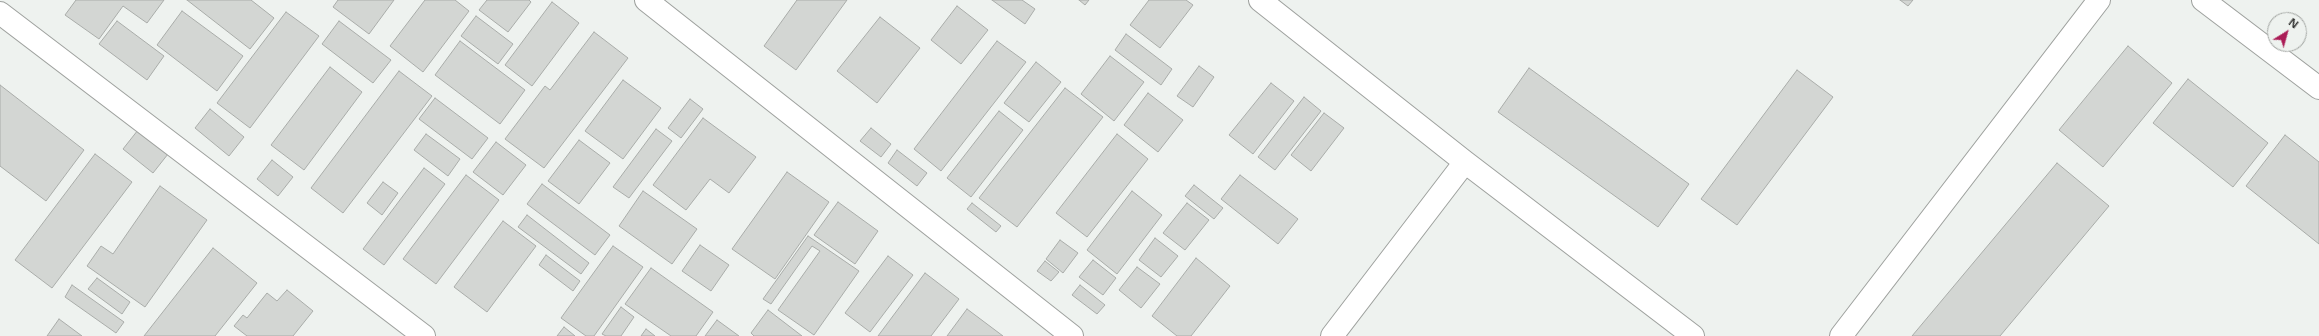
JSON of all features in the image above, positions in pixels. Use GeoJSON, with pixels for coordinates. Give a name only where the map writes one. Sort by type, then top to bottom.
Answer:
{"type":"FeatureCollection","features":[{"type":"Feature","properties":{"kind":"street"},"geometry":{"type":"LineString","coordinates":[[646,0],[1072,336]]}},
{"type":"Feature","properties":{"kind":"street"},"geometry":{"type":"LineString","coordinates":[[1260,0],[1465,162],[1693,336]]}},
{"type":"Feature","properties":{"kind":"street"},"geometry":{"type":"LineString","coordinates":[[1841,336],[2099,0]]}},
{"type":"Feature","properties":{"kind":"street"},"geometry":{"type":"LineString","coordinates":[[2203,0],[2319,88]]}},
{"type":"Feature","properties":{"kind":"street"},"geometry":{"type":"LineString","coordinates":[[0,13],[424,336]]}},
{"type":"Feature","properties":{"kind":"street"},"geometry":{"type":"LineString","coordinates":[[1332,336],[1465,162]]}},
{"type":"Feature","properties":{"kind":"building"},"geometry":{"type":"Polygon","coordinates":[[[76,0],[164,0],[147,23],[123,6],[99,39],[65,15],[76,0]]]}},
{"type":"Feature","properties":{"kind":"building"},"geometry":{"type":"Polygon","coordinates":[[[187,0],[251,0],[274,18],[250,49],[187,0]]]}},
{"type":"Feature","properties":{"kind":"building"},"geometry":{"type":"Polygon","coordinates":[[[338,0],[394,0],[369,34],[333,7],[338,0]]]}},
{"type":"Feature","properties":{"kind":"building"},"geometry":{"type":"Polygon","coordinates":[[[425,0],[455,0],[469,11],[423,72],[390,46],[425,0]]]}},
{"type":"Feature","properties":{"kind":"building"},"geometry":{"type":"Polygon","coordinates":[[[487,0],[529,0],[531,2],[508,32],[479,10],[487,0]]]}},
{"type":"Feature","properties":{"kind":"building"},"geometry":{"type":"Polygon","coordinates":[[[797,0],[847,0],[796,70],[764,46],[797,0]]]}},
{"type":"Feature","properties":{"kind":"building"},"geometry":{"type":"Polygon","coordinates":[[[992,0],[1022,0],[1035,9],[1025,24],[992,0]]]}},
{"type":"Feature","properties":{"kind":"building"},"geometry":{"type":"Polygon","coordinates":[[[1079,0],[1089,0],[1085,5],[1079,0]]]}},
{"type":"Feature","properties":{"kind":"building"},"geometry":{"type":"Polygon","coordinates":[[[1149,0],[1186,0],[1193,5],[1160,48],[1130,25],[1149,0]]]}},
{"type":"Feature","properties":{"kind":"building"},"geometry":{"type":"Polygon","coordinates":[[[1900,0],[1913,0],[1908,6],[1900,0]]]}},
{"type":"Feature","properties":{"kind":"building"},"geometry":{"type":"Polygon","coordinates":[[[552,2],[579,23],[532,86],[505,65],[552,2]]]}},
{"type":"Feature","properties":{"kind":"building"},"geometry":{"type":"Polygon","coordinates":[[[957,6],[988,30],[961,64],[931,40],[957,6]]]}},
{"type":"Feature","properties":{"kind":"building"},"geometry":{"type":"Polygon","coordinates":[[[182,11],[243,56],[217,91],[157,45],[182,11]]]}},
{"type":"Feature","properties":{"kind":"building"},"geometry":{"type":"Polygon","coordinates":[[[286,12],[319,36],[250,128],[217,103],[286,12]]]}},
{"type":"Feature","properties":{"kind":"building"},"geometry":{"type":"Polygon","coordinates":[[[476,16],[513,44],[498,64],[461,36],[476,16]]]}},
{"type":"Feature","properties":{"kind":"building"},"geometry":{"type":"Polygon","coordinates":[[[880,17],[920,48],[877,103],[837,71],[880,17]]]}},
{"type":"Feature","properties":{"kind":"building"},"geometry":{"type":"Polygon","coordinates":[[[117,21],[164,56],[147,80],[99,44],[117,21]]]}},
{"type":"Feature","properties":{"kind":"building"},"geometry":{"type":"Polygon","coordinates":[[[339,21],[391,60],[373,83],[322,44],[339,21]]]}},
{"type":"Feature","properties":{"kind":"building"},"geometry":{"type":"Polygon","coordinates":[[[594,32],[628,58],[544,168],[505,139],[545,86],[550,90],[594,32]]]}},
{"type":"Feature","properties":{"kind":"building"},"geometry":{"type":"Polygon","coordinates":[[[1126,34],[1172,69],[1161,85],[1115,50],[1126,34]]]}},
{"type":"Feature","properties":{"kind":"building"},"geometry":{"type":"Polygon","coordinates":[[[460,41],[525,90],[500,124],[435,75],[460,41]]]}},
{"type":"Feature","properties":{"kind":"building"},"geometry":{"type":"Polygon","coordinates":[[[997,41],[1026,62],[941,171],[914,149],[997,41]]]}},
{"type":"Feature","properties":{"kind":"building"},"geometry":{"type":"Polygon","coordinates":[[[2128,46],[2172,83],[2103,167],[2059,130],[2128,46]]]}},
{"type":"Feature","properties":{"kind":"building"},"geometry":{"type":"Polygon","coordinates":[[[1110,56],[1144,82],[1114,121],[1081,94],[1110,56]]]}},
{"type":"Feature","properties":{"kind":"building"},"geometry":{"type":"Polygon","coordinates":[[[1036,62],[1061,82],[1029,122],[1004,103],[1036,62]]]}},
{"type":"Feature","properties":{"kind":"building"},"geometry":{"type":"Polygon","coordinates":[[[1199,66],[1214,77],[1193,107],[1177,96],[1199,66]]]}},
{"type":"Feature","properties":{"kind":"building"},"geometry":{"type":"Polygon","coordinates":[[[330,67],[362,92],[304,170],[271,145],[330,67]]]}},
{"type":"Feature","properties":{"kind":"building"},"geometry":{"type":"Polygon","coordinates":[[[1529,68],[1689,184],[1658,227],[1498,112],[1529,68]]]}},
{"type":"Feature","properties":{"kind":"building"},"geometry":{"type":"Polygon","coordinates":[[[1797,70],[1833,97],[1737,225],[1701,199],[1797,70]]]}},
{"type":"Feature","properties":{"kind":"building"},"geometry":{"type":"Polygon","coordinates":[[[399,71],[432,96],[343,213],[311,188],[399,71]]]}},
{"type":"Feature","properties":{"kind":"building"},"geometry":{"type":"Polygon","coordinates":[[[2188,79],[2268,143],[2233,187],[2153,123],[2188,79]]]}},
{"type":"Feature","properties":{"kind":"building"},"geometry":{"type":"Polygon","coordinates":[[[623,80],[661,108],[623,159],[585,131],[623,80]]]}},
{"type":"Feature","properties":{"kind":"building"},"geometry":{"type":"Polygon","coordinates":[[[1271,83],[1294,101],[1253,154],[1229,135],[1271,83]]]}},
{"type":"Feature","properties":{"kind":"building"},"geometry":{"type":"Polygon","coordinates":[[[0,85],[84,150],[46,201],[0,166],[0,85]]]}},
{"type":"Feature","properties":{"kind":"building"},"geometry":{"type":"Polygon","coordinates":[[[1065,88],[1103,117],[1017,227],[979,198],[1065,88]]]}},
{"type":"Feature","properties":{"kind":"building"},"geometry":{"type":"Polygon","coordinates":[[[1148,93],[1183,120],[1158,152],[1124,125],[1148,93]]]}},
{"type":"Feature","properties":{"kind":"building"},"geometry":{"type":"Polygon","coordinates":[[[1304,97],[1321,111],[1275,170],[1258,157],[1304,97]]]}},
{"type":"Feature","properties":{"kind":"building"},"geometry":{"type":"Polygon","coordinates":[[[435,98],[488,138],[472,159],[419,119],[435,98]]]}},
{"type":"Feature","properties":{"kind":"building"},"geometry":{"type":"Polygon","coordinates":[[[690,99],[703,109],[681,138],[668,128],[690,99]]]}},
{"type":"Feature","properties":{"kind":"building"},"geometry":{"type":"Polygon","coordinates":[[[210,109],[244,137],[229,156],[195,128],[210,109]]]}},
{"type":"Feature","properties":{"kind":"building"},"geometry":{"type":"Polygon","coordinates":[[[999,111],[1023,130],[971,197],[947,178],[999,111]]]}},
{"type":"Feature","properties":{"kind":"building"},"geometry":{"type":"Polygon","coordinates":[[[1324,113],[1344,128],[1311,171],[1291,155],[1324,113]]]}},
{"type":"Feature","properties":{"kind":"building"},"geometry":{"type":"Polygon","coordinates":[[[703,118],[756,157],[729,193],[710,179],[686,210],[653,185],[703,118]]]}},
{"type":"Feature","properties":{"kind":"building"},"geometry":{"type":"Polygon","coordinates":[[[871,128],[891,144],[881,157],[860,141],[871,128]]]}},
{"type":"Feature","properties":{"kind":"building"},"geometry":{"type":"Polygon","coordinates":[[[656,129],[672,141],[629,198],[613,187],[656,129]]]}},
{"type":"Feature","properties":{"kind":"building"},"geometry":{"type":"Polygon","coordinates":[[[138,130],[168,154],[153,173],[123,149],[138,130]]]}},
{"type":"Feature","properties":{"kind":"building"},"geometry":{"type":"Polygon","coordinates":[[[426,134],[460,159],[448,176],[414,150],[426,134]]]}},
{"type":"Feature","properties":{"kind":"building"},"geometry":{"type":"Polygon","coordinates":[[[1117,134],[1148,159],[1087,237],[1056,213],[1117,134]]]}},
{"type":"Feature","properties":{"kind":"building"},"geometry":{"type":"Polygon","coordinates":[[[2285,135],[2319,162],[2319,244],[2246,186],[2285,135]]]}},
{"type":"Feature","properties":{"kind":"building"},"geometry":{"type":"Polygon","coordinates":[[[579,140],[610,163],[579,204],[548,181],[579,140]]]}},
{"type":"Feature","properties":{"kind":"building"},"geometry":{"type":"Polygon","coordinates":[[[496,142],[526,165],[503,195],[473,172],[496,142]]]}},
{"type":"Feature","properties":{"kind":"building"},"geometry":{"type":"Polygon","coordinates":[[[897,150],[927,173],[917,186],[888,163],[897,150]]]}},
{"type":"Feature","properties":{"kind":"building"},"geometry":{"type":"Polygon","coordinates":[[[95,154],[132,182],[52,288],[15,260],[95,154]]]}},
{"type":"Feature","properties":{"kind":"building"},"geometry":{"type":"Polygon","coordinates":[[[272,160],[293,177],[278,196],[257,179],[272,160]]]}},
{"type":"Feature","properties":{"kind":"building"},"geometry":{"type":"Polygon","coordinates":[[[2057,163],[2109,206],[2000,336],[1912,336],[2057,163]]]}},
{"type":"Feature","properties":{"kind":"building"},"geometry":{"type":"Polygon","coordinates":[[[424,168],[445,184],[384,265],[363,249],[424,168]]]}},
{"type":"Feature","properties":{"kind":"building"},"geometry":{"type":"Polygon","coordinates":[[[787,172],[829,202],[775,279],[732,249],[787,172]]]}},
{"type":"Feature","properties":{"kind":"building"},"geometry":{"type":"Polygon","coordinates":[[[466,175],[499,200],[436,284],[403,259],[466,175]]]}},
{"type":"Feature","properties":{"kind":"building"},"geometry":{"type":"Polygon","coordinates":[[[1240,175],[1298,219],[1278,244],[1221,199],[1240,175]]]}},
{"type":"Feature","properties":{"kind":"building"},"geometry":{"type":"Polygon","coordinates":[[[383,182],[398,193],[382,215],[367,203],[383,182]]]}},
{"type":"Feature","properties":{"kind":"building"},"geometry":{"type":"Polygon","coordinates":[[[542,184],[610,235],[595,255],[527,204],[542,184]]]}},
{"type":"Feature","properties":{"kind":"building"},"geometry":{"type":"Polygon","coordinates":[[[1194,185],[1223,208],[1214,219],[1185,196],[1194,185]]]}},
{"type":"Feature","properties":{"kind":"building"},"geometry":{"type":"Polygon","coordinates":[[[160,186],[207,220],[145,307],[87,266],[101,246],[113,254],[160,186]]]}},
{"type":"Feature","properties":{"kind":"building"},"geometry":{"type":"Polygon","coordinates":[[[643,191],[697,229],[672,264],[619,226],[643,191]]]}},
{"type":"Feature","properties":{"kind":"building"},"geometry":{"type":"Polygon","coordinates":[[[1132,191],[1162,215],[1117,274],[1087,250],[1132,191]]]}},
{"type":"Feature","properties":{"kind":"building"},"geometry":{"type":"Polygon","coordinates":[[[838,202],[878,231],[855,264],[814,235],[838,202]]]}},
{"type":"Feature","properties":{"kind":"building"},"geometry":{"type":"Polygon","coordinates":[[[972,203],[1001,226],[996,232],[967,209],[972,203]]]}},
{"type":"Feature","properties":{"kind":"building"},"geometry":{"type":"Polygon","coordinates":[[[1187,203],[1209,220],[1185,250],[1163,233],[1187,203]]]}},
{"type":"Feature","properties":{"kind":"building"},"geometry":{"type":"Polygon","coordinates":[[[527,215],[589,263],[581,274],[518,227],[527,215]]]}},
{"type":"Feature","properties":{"kind":"building"},"geometry":{"type":"Polygon","coordinates":[[[503,221],[536,246],[487,312],[454,287],[503,221]]]}},
{"type":"Feature","properties":{"kind":"building"},"geometry":{"type":"Polygon","coordinates":[[[808,236],[859,271],[814,335],[778,310],[820,251],[812,246],[771,304],[763,299],[808,236]]]}},
{"type":"Feature","properties":{"kind":"building"},"geometry":{"type":"Polygon","coordinates":[[[1155,238],[1178,256],[1161,277],[1139,260],[1155,238]]]}},
{"type":"Feature","properties":{"kind":"building"},"geometry":{"type":"Polygon","coordinates":[[[1060,240],[1078,253],[1063,273],[1046,259],[1060,240]]]}},
{"type":"Feature","properties":{"kind":"building"},"geometry":{"type":"Polygon","coordinates":[[[700,245],[729,265],[711,291],[682,271],[700,245]]]}},
{"type":"Feature","properties":{"kind":"building"},"geometry":{"type":"Polygon","coordinates":[[[613,246],[643,267],[594,336],[586,336],[561,318],[613,246]]]}},
{"type":"Feature","properties":{"kind":"building"},"geometry":{"type":"Polygon","coordinates":[[[213,248],[257,283],[215,336],[144,336],[213,248]]]}},
{"type":"Feature","properties":{"kind":"building"},"geometry":{"type":"Polygon","coordinates":[[[546,255],[580,281],[573,291],[539,265],[546,255]]]}},
{"type":"Feature","properties":{"kind":"building"},"geometry":{"type":"Polygon","coordinates":[[[888,256],[913,275],[870,332],[845,313],[888,256]]]}},
{"type":"Feature","properties":{"kind":"building"},"geometry":{"type":"Polygon","coordinates":[[[1196,258],[1230,286],[1191,336],[1177,336],[1152,316],[1196,258]]]}},
{"type":"Feature","properties":{"kind":"building"},"geometry":{"type":"Polygon","coordinates":[[[1093,260],[1116,278],[1103,295],[1079,277],[1093,260]]]}},
{"type":"Feature","properties":{"kind":"building"},"geometry":{"type":"Polygon","coordinates":[[[1045,261],[1059,272],[1051,281],[1037,271],[1045,261]]]}},
{"type":"Feature","properties":{"kind":"building"},"geometry":{"type":"Polygon","coordinates":[[[1137,267],[1160,284],[1141,308],[1119,290],[1137,267]]]}},
{"type":"Feature","properties":{"kind":"building"},"geometry":{"type":"Polygon","coordinates":[[[651,268],[713,312],[696,336],[671,336],[625,304],[651,268]]]}},
{"type":"Feature","properties":{"kind":"building"},"geometry":{"type":"Polygon","coordinates":[[[925,273],[959,299],[931,336],[878,336],[925,273]]]}},
{"type":"Feature","properties":{"kind":"building"},"geometry":{"type":"Polygon","coordinates":[[[97,278],[130,302],[122,314],[88,289],[97,278]]]}},
{"type":"Feature","properties":{"kind":"building"},"geometry":{"type":"Polygon","coordinates":[[[72,285],[124,322],[116,333],[65,297],[72,285]]]}},
{"type":"Feature","properties":{"kind":"building"},"geometry":{"type":"Polygon","coordinates":[[[1080,285],[1105,305],[1097,314],[1072,295],[1080,285]]]}},
{"type":"Feature","properties":{"kind":"building"},"geometry":{"type":"Polygon","coordinates":[[[287,290],[313,311],[293,336],[247,336],[234,326],[243,315],[247,318],[267,293],[277,301],[287,290]]]}},
{"type":"Feature","properties":{"kind":"building"},"geometry":{"type":"Polygon","coordinates":[[[621,307],[634,317],[621,336],[606,336],[602,334],[621,307]]]}},
{"type":"Feature","properties":{"kind":"building"},"geometry":{"type":"Polygon","coordinates":[[[967,309],[1003,336],[947,336],[967,309]]]}},
{"type":"Feature","properties":{"kind":"building"},"geometry":{"type":"Polygon","coordinates":[[[768,310],[802,336],[754,336],[751,333],[768,310]]]}},
{"type":"Feature","properties":{"kind":"building"},"geometry":{"type":"Polygon","coordinates":[[[59,319],[82,336],[47,336],[59,319]]]}},
{"type":"Feature","properties":{"kind":"building"},"geometry":{"type":"Polygon","coordinates":[[[717,320],[739,336],[705,336],[717,320]]]}},
{"type":"Feature","properties":{"kind":"building"},"geometry":{"type":"Polygon","coordinates":[[[564,327],[575,336],[557,336],[564,327]]]}},
{"type":"Feature","properties":{"kind":"building"},"geometry":{"type":"Polygon","coordinates":[[[646,329],[655,336],[641,336],[646,329]]]}}]}
